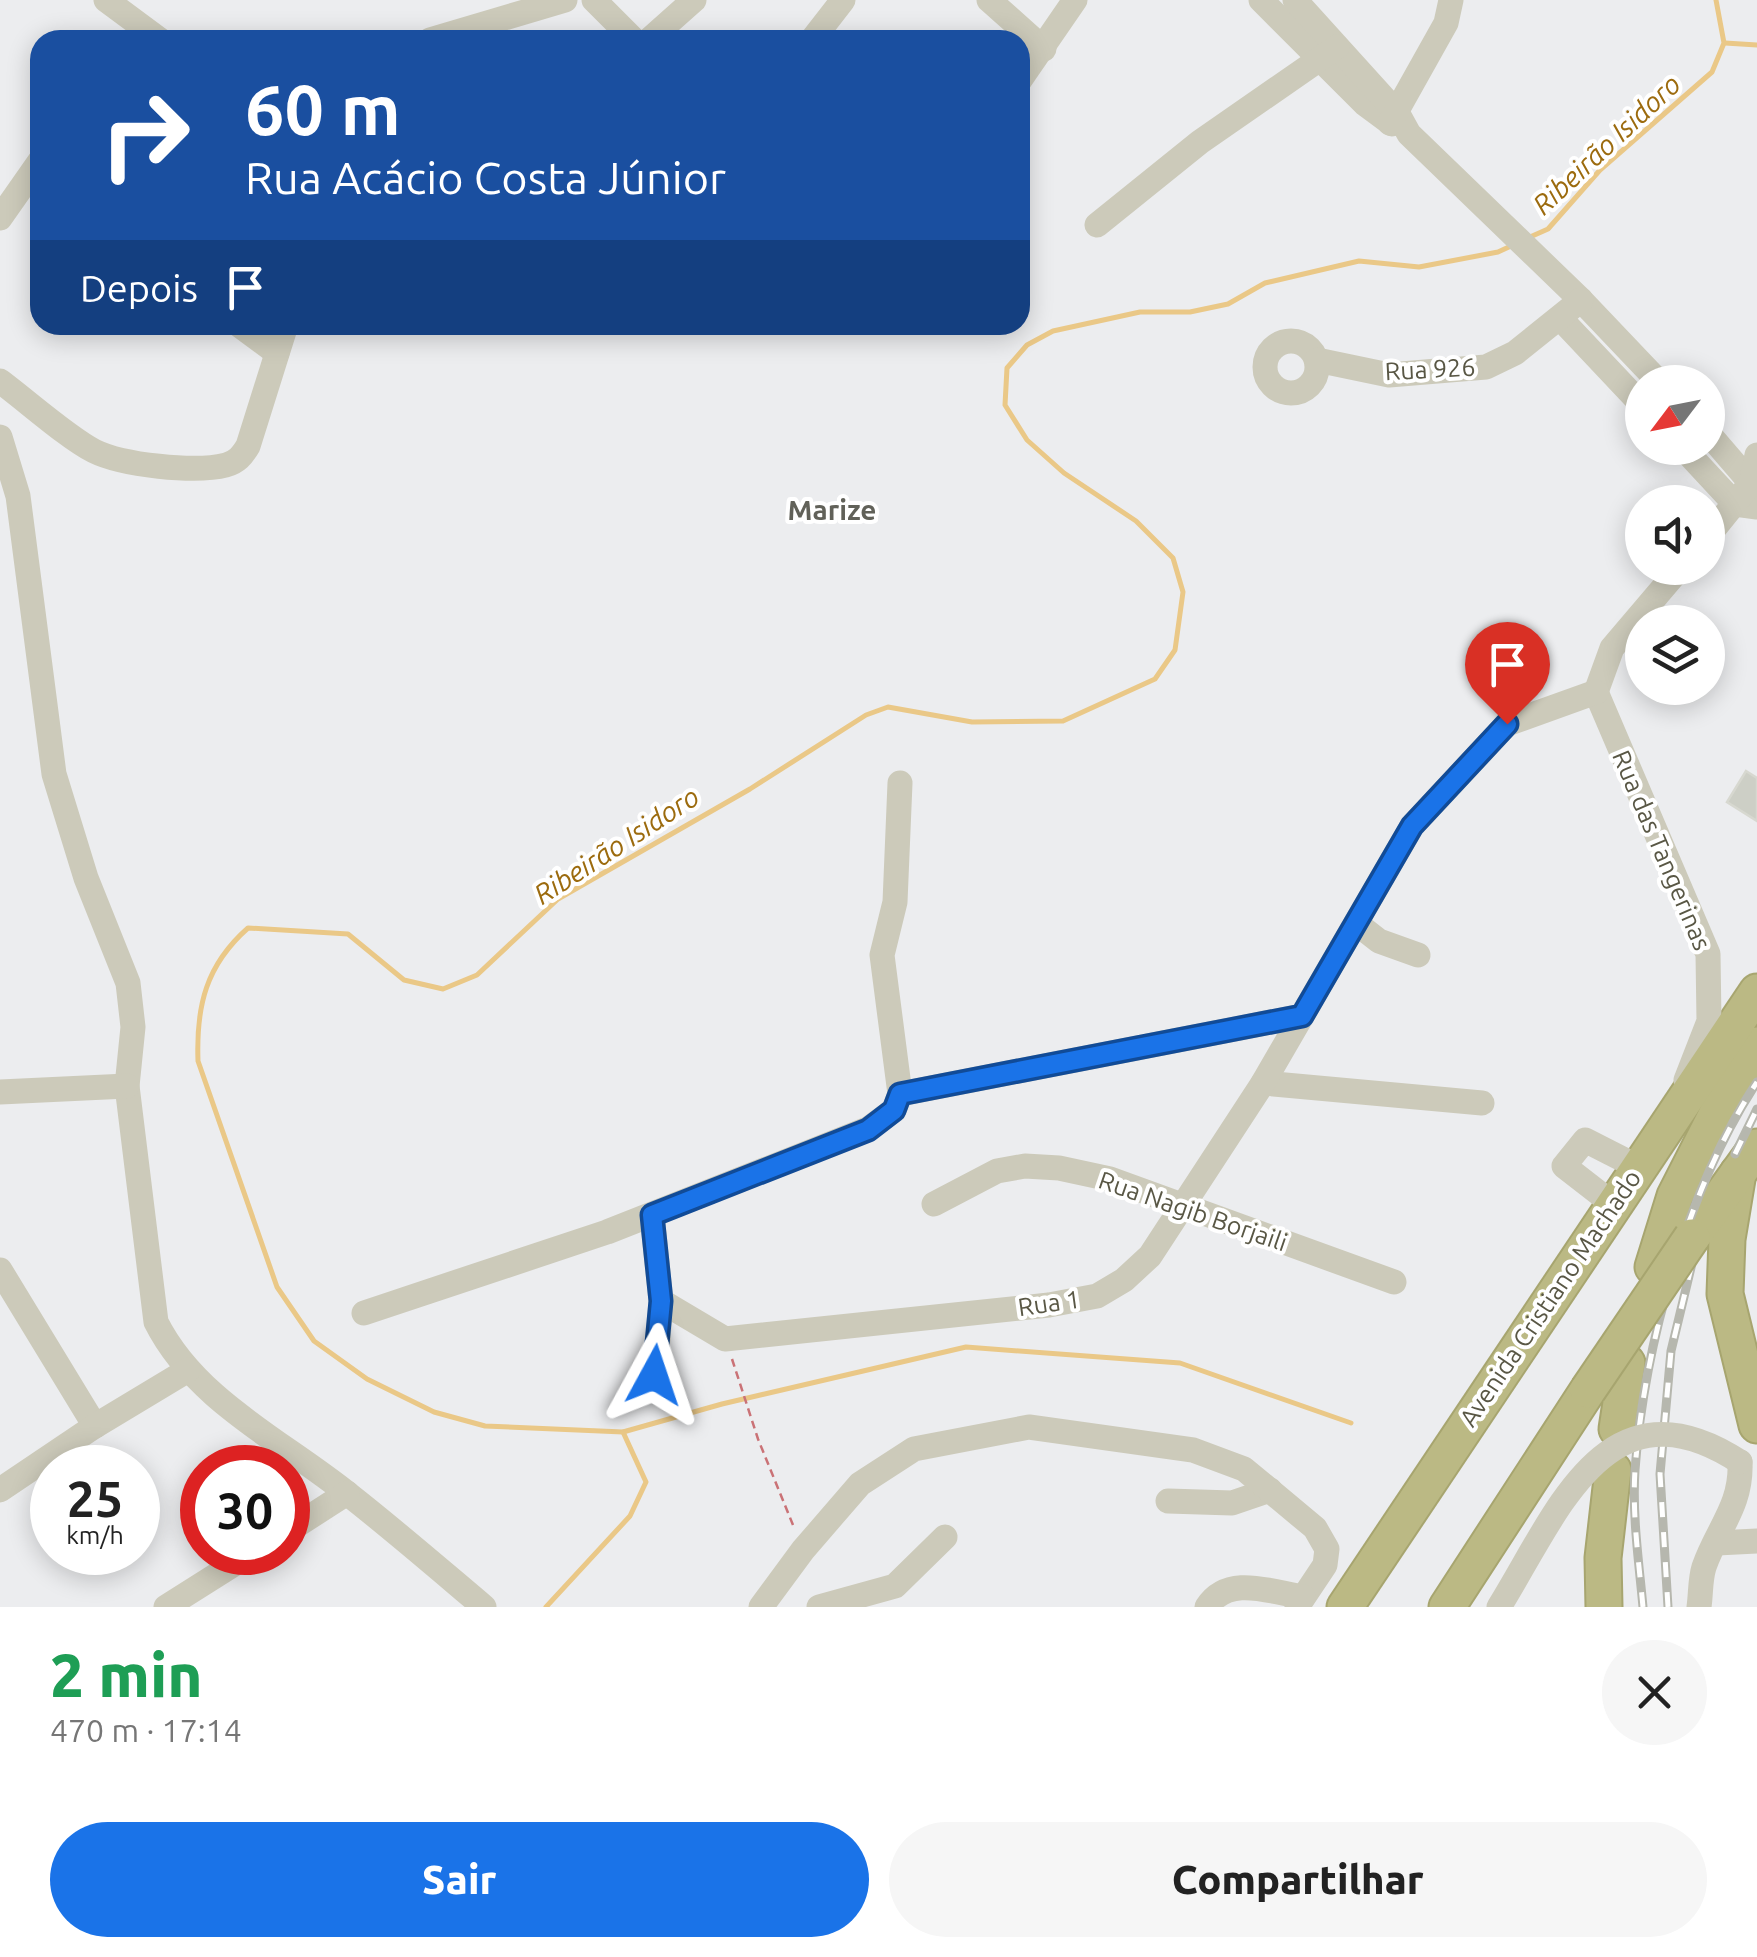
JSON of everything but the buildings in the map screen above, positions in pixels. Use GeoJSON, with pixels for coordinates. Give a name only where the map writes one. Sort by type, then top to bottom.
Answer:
{"type":"FeatureCollection","features":[{"type":"Feature","properties":{"kind":"highway","name":"Avenida Cristiano Machado"},"geometry":{"type":"LineString","coordinates":[[1346,1607],[1757,992]]}},
{"type":"Feature","properties":{"kind":"highway"},"geometry":{"type":"LineString","coordinates":[[1652,1267],[1674,1196],[1757,1045]]}},
{"type":"Feature","properties":{"kind":"highway"},"geometry":{"type":"LineString","coordinates":[[1447,1607],[1588,1390],[1748,1160]]}},
{"type":"Feature","properties":{"kind":"highway"},"geometry":{"type":"LineString","coordinates":[[1748,1160],[1727,1239],[1725,1294],[1757,1425]]}},
{"type":"Feature","properties":{"kind":"highway"},"geometry":{"type":"LineString","coordinates":[[1617,1429],[1627,1362]]}},
{"type":"Feature","properties":{"kind":"highway"},"geometry":{"type":"LineString","coordinates":[[1604,1607],[1603,1558],[1613,1470]]}},
{"type":"Feature","properties":{"kind":"street"},"geometry":{"type":"LineString","coordinates":[[106,0],[140,30]]}},
{"type":"Feature","properties":{"kind":"street"},"geometry":{"type":"LineString","coordinates":[[464,30],[565,0]]}},
{"type":"Feature","properties":{"kind":"street"},"geometry":{"type":"LineString","coordinates":[[594,0],[624,30]]}},
{"type":"Feature","properties":{"kind":"street"},"geometry":{"type":"LineString","coordinates":[[660,30],[694,0]]}},
{"type":"Feature","properties":{"kind":"street"},"geometry":{"type":"LineString","coordinates":[[820,30],[843,0]]}},
{"type":"Feature","properties":{"kind":"street"},"geometry":{"type":"LineString","coordinates":[[989,0],[1023,30]]}},
{"type":"Feature","properties":{"kind":"street"},"geometry":{"type":"LineString","coordinates":[[1030,67],[1075,0]]}},
{"type":"Feature","properties":{"kind":"street"},"geometry":{"type":"LineString","coordinates":[[1261,0],[1328,52]]}},
{"type":"Feature","properties":{"kind":"street"},"geometry":{"type":"LineString","coordinates":[[1295,0],[1365,104],[1399,124],[1644,365]]}},
{"type":"Feature","properties":{"kind":"street"},"geometry":{"type":"LineString","coordinates":[[1399,124],[1446,23],[1451,0]]}},
{"type":"Feature","properties":{"kind":"street"},"geometry":{"type":"LineString","coordinates":[[1030,37],[1044,49]]}},
{"type":"Feature","properties":{"kind":"street"},"geometry":{"type":"LineString","coordinates":[[1097,225],[1200,142],[1328,52]]}},
{"type":"Feature","properties":{"kind":"street"},"geometry":{"type":"LineString","coordinates":[[0,218],[30,178]]}},
{"type":"Feature","properties":{"kind":"street","name":"Rua 926"},"geometry":{"type":"LineString","coordinates":[[1318,360],[1389,375],[1486,367],[1515,353],[1581,300]]}},
{"type":"Feature","properties":{"kind":"street"},"geometry":{"type":"LineString","coordinates":[[1560,318],[1625,387]]}},
{"type":"Feature","properties":{"kind":"street"},"geometry":{"type":"LineString","coordinates":[[252,335],[276,353]]}},
{"type":"Feature","properties":{"kind":"street"},"geometry":{"type":"LineString","coordinates":[[0,381],[95,452],[136,462],[226,465],[241,458],[248,446],[282,335]]}},
{"type":"Feature","properties":{"kind":"street"},"geometry":{"type":"LineString","coordinates":[[0,437],[54,774],[86,878],[128,984],[133,1027],[127,1086],[156,1322],[166,1343],[215,1396],[347,1493],[479,1603]]}},
{"type":"Feature","properties":{"kind":"street"},"geometry":{"type":"LineString","coordinates":[[1725,521],[1750,499],[1757,455]]}},
{"type":"Feature","properties":{"kind":"street"},"geometry":{"type":"LineString","coordinates":[[1725,460],[1750,499]]}},
{"type":"Feature","properties":{"kind":"street"},"geometry":{"type":"LineString","coordinates":[[1705,465],[1750,499]]}},
{"type":"Feature","properties":{"kind":"street"},"geometry":{"type":"LineString","coordinates":[[1596,692],[1612,648],[1666,585]]}},
{"type":"Feature","properties":{"kind":"street","name":"Rua 1"},"geometry":{"type":"LineString","coordinates":[[661,1301],[724,1338],[1049,1305],[1097,1296],[1124,1280],[1150,1256],[1263,1083],[1412,826],[1507,724],[1596,692]]}},
{"type":"Feature","properties":{"kind":"street","name":"Rua das Tangerinas"},"geometry":{"type":"LineString","coordinates":[[1596,692],[1708,954],[1709,1021],[1668,1124]]}},
{"type":"Feature","properties":{"kind":"street"},"geometry":{"type":"LineString","coordinates":[[364,1312],[652,1215],[868,1130],[894,1110],[900,1094],[882,955],[895,902],[900,783]]}},
{"type":"Feature","properties":{"kind":"street"},"geometry":{"type":"LineString","coordinates":[[1356,924],[1379,941],[1418,955]]}},
{"type":"Feature","properties":{"kind":"street"},"geometry":{"type":"LineString","coordinates":[[900,1094],[1302,1016]]}},
{"type":"Feature","properties":{"kind":"street"},"geometry":{"type":"LineString","coordinates":[[1263,1083],[1482,1103]]}},
{"type":"Feature","properties":{"kind":"street"},"geometry":{"type":"LineString","coordinates":[[0,1092],[127,1086]]}},
{"type":"Feature","properties":{"kind":"street"},"geometry":{"type":"LineString","coordinates":[[1613,1204],[1564,1166],[1576,1150],[1638,1166]]}},
{"type":"Feature","properties":{"kind":"street","name":"Rua Nagib Borjaili"},"geometry":{"type":"LineString","coordinates":[[934,1204],[998,1170],[1025,1166],[1059,1168],[1110,1179],[1394,1282]]}},
{"type":"Feature","properties":{"kind":"street"},"geometry":{"type":"LineString","coordinates":[[652,1215],[661,1301],[654,1375]]}},
{"type":"Feature","properties":{"kind":"street"},"geometry":{"type":"LineString","coordinates":[[0,1270],[95,1426]]}},
{"type":"Feature","properties":{"kind":"street"},"geometry":{"type":"LineString","coordinates":[[0,1490],[188,1370]]}},
{"type":"Feature","properties":{"kind":"street"},"geometry":{"type":"LineString","coordinates":[[770,1605],[803,1550],[860,1484],[914,1450],[1029,1426],[1193,1450],[1244,1470],[1315,1528],[1327,1549],[1325,1565],[1300,1602],[1236,1586],[1215,1594],[1207,1607]]}},
{"type":"Feature","properties":{"kind":"street"},"geometry":{"type":"LineString","coordinates":[[1499,1607],[1578,1480],[1610,1449],[1631,1438],[1657,1433],[1714,1445],[1740,1462],[1757,1488]]}},
{"type":"Feature","properties":{"kind":"street"},"geometry":{"type":"LineString","coordinates":[[1706,1603],[1700,1580],[1741,1486],[1740,1462]]}},
{"type":"Feature","properties":{"kind":"street"},"geometry":{"type":"LineString","coordinates":[[1168,1501],[1232,1503],[1270,1490]]}},
{"type":"Feature","properties":{"kind":"street"},"geometry":{"type":"LineString","coordinates":[[310,1517],[347,1493]]}},
{"type":"Feature","properties":{"kind":"street"},"geometry":{"type":"LineString","coordinates":[[818,1607],[895,1586],[946,1537]]}},
{"type":"Feature","properties":{"kind":"street"},"geometry":{"type":"LineString","coordinates":[[1717,1543],[1757,1542]]}},
{"type":"Feature","properties":{"kind":"street"},"geometry":{"type":"LineString","coordinates":[[166,1607],[217,1575]]}},
{"type":"Feature","properties":{"kind":"path"},"geometry":{"type":"LineString","coordinates":[[729,1352],[758,1439],[803,1550]]}},
{"type":"Feature","properties":{"kind":"waterway","name":"Ribeirão Isidoro"},"geometry":{"type":"LineString","coordinates":[[1530,237],[1548,229],[1600,170],[1712,72],[1724,43],[1716,0]]}},
{"type":"Feature","properties":{"kind":"waterway"},"geometry":{"type":"LineString","coordinates":[[1725,43],[1757,45]]}},
{"type":"Feature","properties":{"kind":"waterway","name":"Ribeirão Isidoro"},"geometry":{"type":"LineString","coordinates":[[1351,1423],[1180,1363],[966,1347],[722,1404],[623,1432],[485,1426],[434,1412],[367,1379],[314,1341],[277,1287],[198,1061],[199,1022],[213,972],[248,928],[348,934],[404,980],[443,989],[477,975],[558,899],[750,789],[866,715],[888,707],[972,722],[1063,721],[1155,679],[1175,650],[1183,592],[1173,558],[1136,521],[1064,473],[1027,440],[1005,405],[1007,368],[1027,345],[1053,331],[1140,312],[1190,312],[1228,304],[1265,283],[1359,261],[1419,267],[1511,246]]}},
{"type":"Feature","properties":{"kind":"waterway"},"geometry":{"type":"LineString","coordinates":[[546,1607],[630,1516],[646,1482],[623,1432]]}},
{"type":"Feature","properties":{"kind":"railway"},"geometry":{"type":"LineString","coordinates":[[1643,1607],[1634,1487],[1640,1422],[1659,1320],[1690,1218],[1710,1169],[1757,1082]]}},
{"type":"Feature","properties":{"kind":"railway"},"geometry":{"type":"LineString","coordinates":[[1735,1154],[1757,1109]]}},
{"type":"Feature","properties":{"kind":"railway"},"geometry":{"type":"LineString","coordinates":[[1668,1607],[1660,1474],[1671,1351],[1695,1251]]}},
{"type":"Feature","properties":{"kind":"district","name":"Marize"},"geometry":{"type":"Point","coordinates":[832,509]}},
{"type":"Feature","properties":{"kind":"route"},"geometry":{"type":"LineString","coordinates":[[654,1375],[661,1301],[652,1215],[868,1130],[894,1110],[900,1094],[1302,1016],[1412,826],[1507,724]]}}]}
